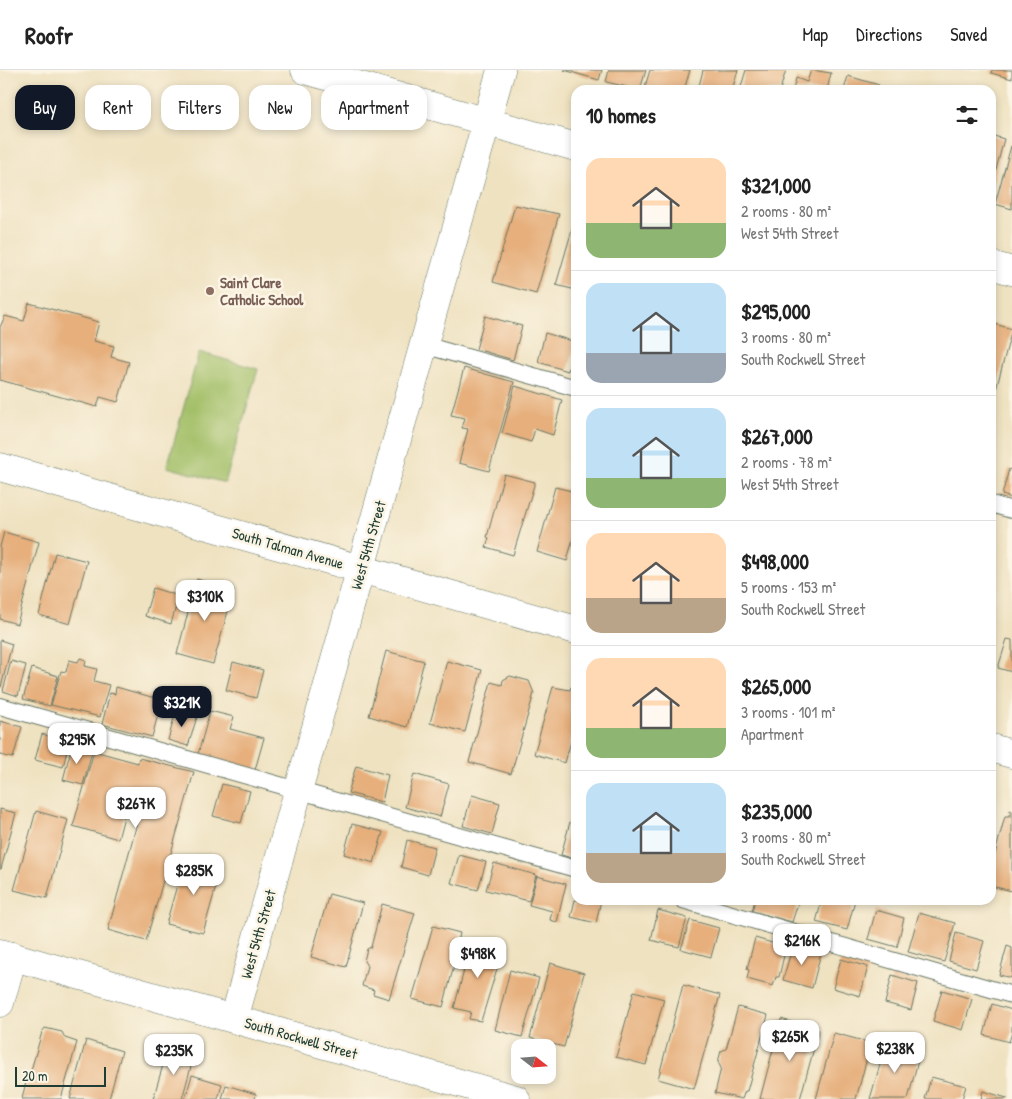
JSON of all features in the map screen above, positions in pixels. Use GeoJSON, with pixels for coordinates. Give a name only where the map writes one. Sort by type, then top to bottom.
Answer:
{"type":"FeatureCollection","features":[{"type":"Feature","properties":{"kind":"street"},"geometry":{"type":"LineString","coordinates":[[305,70],[571,146]]}},
{"type":"Feature","properties":{"kind":"street","name":"West 54th Street"},"geometry":{"type":"LineString","coordinates":[[234,1019],[501,70]]}},
{"type":"Feature","properties":{"kind":"street"},"geometry":{"type":"LineString","coordinates":[[996,266],[1012,271]]}},
{"type":"Feature","properties":{"kind":"street","name":"South Talman Avenue"},"geometry":{"type":"LineString","coordinates":[[0,467],[571,629]]}},
{"type":"Feature","properties":{"kind":"street"},"geometry":{"type":"LineString","coordinates":[[996,749],[1012,754]]}},
{"type":"Feature","properties":{"kind":"street"},"geometry":{"type":"LineString","coordinates":[[0,1002],[6,954]]}},
{"type":"Feature","properties":{"kind":"street","name":"South Rockwell Street"},"geometry":{"type":"LineString","coordinates":[[6,954],[516,1099]]}},
{"type":"Feature","properties":{"kind":"lane"},"geometry":{"type":"LineString","coordinates":[[424,345],[571,387]]}},
{"type":"Feature","properties":{"kind":"lane"},"geometry":{"type":"LineString","coordinates":[[996,505],[1012,510]]}},
{"type":"Feature","properties":{"kind":"lane"},"geometry":{"type":"LineString","coordinates":[[0,706],[299,789],[571,868]]}},
{"type":"Feature","properties":{"kind":"lane"},"geometry":{"type":"LineString","coordinates":[[699,905],[1012,995]]}},
{"type":"Feature","properties":{"kind":"green space"},"geometry":{"type":"Polygon","coordinates":[[[199,352],[258,369],[225,483],[167,467],[199,352]]]}},
{"type":"Feature","properties":{"kind":"building"},"geometry":{"type":"Polygon","coordinates":[[[564,70],[602,70],[599,80],[564,70]]]}},
{"type":"Feature","properties":{"kind":"building"},"geometry":{"type":"Polygon","coordinates":[[[609,70],[646,70],[642,85],[619,85],[606,82],[609,70]]]}},
{"type":"Feature","properties":{"kind":"building"},"geometry":{"type":"Polygon","coordinates":[[[650,70],[690,70],[686,85],[646,85],[650,70]]]}},
{"type":"Feature","properties":{"kind":"building"},"geometry":{"type":"Polygon","coordinates":[[[703,70],[738,70],[734,85],[699,85],[703,70]]]}},
{"type":"Feature","properties":{"kind":"building"},"geometry":{"type":"Polygon","coordinates":[[[746,70],[786,70],[782,85],[742,85],[746,70]]]}},
{"type":"Feature","properties":{"kind":"building"},"geometry":{"type":"Polygon","coordinates":[[[811,70],[831,73],[828,85],[794,85],[796,78],[807,82],[811,70]]]}},
{"type":"Feature","properties":{"kind":"building"},"geometry":{"type":"Polygon","coordinates":[[[992,70],[1012,70],[1012,79],[991,73],[992,70]]]}},
{"type":"Feature","properties":{"kind":"building"},"geometry":{"type":"Polygon","coordinates":[[[848,76],[879,85],[845,85],[848,76]]]}},
{"type":"Feature","properties":{"kind":"building"},"geometry":{"type":"Polygon","coordinates":[[[996,137],[1004,139],[996,170],[996,137]]]}},
{"type":"Feature","properties":{"kind":"building"},"geometry":{"type":"Polygon","coordinates":[[[1012,146],[1012,209],[996,204],[1012,146]]]}},
{"type":"Feature","properties":{"kind":"building"},"geometry":{"type":"Polygon","coordinates":[[[515,205],[559,214],[536,294],[493,282],[515,205]]]}},
{"type":"Feature","properties":{"kind":"building"},"geometry":{"type":"Polygon","coordinates":[[[571,233],[571,289],[556,285],[571,233]]]}},
{"type":"Feature","properties":{"kind":"building"},"geometry":{"type":"Polygon","coordinates":[[[29,303],[99,322],[94,341],[114,346],[111,357],[129,362],[118,402],[100,397],[97,407],[0,380],[0,327],[5,316],[24,321],[29,303]]]}},
{"type":"Feature","properties":{"kind":"building"},"geometry":{"type":"Polygon","coordinates":[[[485,316],[522,326],[513,360],[476,349],[485,316]]]}},
{"type":"Feature","properties":{"kind":"building"},"geometry":{"type":"Polygon","coordinates":[[[996,324],[1012,329],[996,390],[996,324]]]}},
{"type":"Feature","properties":{"kind":"building"},"geometry":{"type":"Polygon","coordinates":[[[545,333],[571,341],[571,360],[568,371],[538,362],[545,333]]]}},
{"type":"Feature","properties":{"kind":"building"},"geometry":{"type":"Polygon","coordinates":[[[464,368],[514,382],[489,471],[459,463],[468,429],[462,428],[465,418],[451,415],[464,368]]]}},
{"type":"Feature","properties":{"kind":"building"},"geometry":{"type":"Polygon","coordinates":[[[515,386],[562,400],[553,435],[535,429],[531,442],[502,433],[515,386]]]}},
{"type":"Feature","properties":{"kind":"building"},"geometry":{"type":"Polygon","coordinates":[[[1009,469],[1012,470],[1012,498],[1002,495],[1009,469]]]}},
{"type":"Feature","properties":{"kind":"building"},"geometry":{"type":"Polygon","coordinates":[[[504,474],[535,482],[513,555],[486,547],[504,474]]]}},
{"type":"Feature","properties":{"kind":"building"},"geometry":{"type":"Polygon","coordinates":[[[555,487],[571,491],[571,546],[567,561],[537,552],[555,487]]]}},
{"type":"Feature","properties":{"kind":"building"},"geometry":{"type":"Polygon","coordinates":[[[4,532],[39,542],[17,624],[0,619],[0,547],[4,532]]]}},
{"type":"Feature","properties":{"kind":"building"},"geometry":{"type":"Polygon","coordinates":[[[55,553],[87,561],[70,624],[39,615],[55,553]]]}},
{"type":"Feature","properties":{"kind":"building"},"geometry":{"type":"Polygon","coordinates":[[[197,579],[234,590],[213,664],[177,654],[197,579]]]}},
{"type":"Feature","properties":{"kind":"building"},"geometry":{"type":"Polygon","coordinates":[[[153,588],[179,596],[171,624],[145,616],[153,588]]]}},
{"type":"Feature","properties":{"kind":"building"},"geometry":{"type":"Polygon","coordinates":[[[1007,639],[1012,640],[1012,672],[998,668],[1007,639]]]}},
{"type":"Feature","properties":{"kind":"building"},"geometry":{"type":"Polygon","coordinates":[[[0,640],[12,644],[1,687],[0,687],[0,640]]]}},
{"type":"Feature","properties":{"kind":"building"},"geometry":{"type":"Polygon","coordinates":[[[386,651],[424,661],[407,727],[369,716],[386,651]]]}},
{"type":"Feature","properties":{"kind":"building"},"geometry":{"type":"Polygon","coordinates":[[[80,658],[86,660],[85,666],[97,669],[94,681],[109,685],[100,717],[51,705],[61,671],[66,672],[69,660],[78,662],[80,658]]]}},
{"type":"Feature","properties":{"kind":"building"},"geometry":{"type":"Polygon","coordinates":[[[11,661],[26,665],[18,696],[3,691],[11,661]]]}},
{"type":"Feature","properties":{"kind":"building"},"geometry":{"type":"Polygon","coordinates":[[[447,661],[482,670],[465,732],[430,723],[447,661]]]}},
{"type":"Feature","properties":{"kind":"building"},"geometry":{"type":"Polygon","coordinates":[[[233,662],[263,670],[256,698],[226,690],[233,662]]]}},
{"type":"Feature","properties":{"kind":"building"},"geometry":{"type":"Polygon","coordinates":[[[32,668],[58,676],[50,706],[23,699],[32,668]]]}},
{"type":"Feature","properties":{"kind":"building"},"geometry":{"type":"Polygon","coordinates":[[[510,676],[529,681],[534,693],[511,774],[469,762],[491,682],[502,685],[503,680],[510,676]]]}},
{"type":"Feature","properties":{"kind":"building"},"geometry":{"type":"Polygon","coordinates":[[[116,687],[155,698],[154,705],[160,707],[152,737],[102,724],[110,693],[115,694],[116,687]]]}},
{"type":"Feature","properties":{"kind":"building"},"geometry":{"type":"Polygon","coordinates":[[[553,687],[570,690],[571,687],[571,741],[565,763],[534,754],[553,687]]]}},
{"type":"Feature","properties":{"kind":"building"},"geometry":{"type":"Polygon","coordinates":[[[176,711],[197,717],[188,746],[168,740],[176,711]]]}},
{"type":"Feature","properties":{"kind":"building"},"geometry":{"type":"Polygon","coordinates":[[[210,711],[234,717],[230,729],[264,738],[255,770],[198,754],[210,711]]]}},
{"type":"Feature","properties":{"kind":"building"},"geometry":{"type":"Polygon","coordinates":[[[0,721],[22,727],[13,758],[0,755],[0,721]]]}},
{"type":"Feature","properties":{"kind":"building"},"geometry":{"type":"Polygon","coordinates":[[[42,734],[69,742],[63,767],[35,760],[42,734]]]}},
{"type":"Feature","properties":{"kind":"building"},"geometry":{"type":"Polygon","coordinates":[[[72,745],[92,751],[83,785],[63,780],[72,745]]]}},
{"type":"Feature","properties":{"kind":"building"},"geometry":{"type":"Polygon","coordinates":[[[94,751],[138,763],[139,758],[194,772],[146,941],[108,930],[146,790],[132,787],[118,839],[73,826],[94,751]]]}},
{"type":"Feature","properties":{"kind":"building"},"geometry":{"type":"Polygon","coordinates":[[[356,766],[388,775],[382,802],[348,793],[356,766]]]}},
{"type":"Feature","properties":{"kind":"building"},"geometry":{"type":"Polygon","coordinates":[[[414,774],[449,784],[440,817],[405,807],[414,774]]]}},
{"type":"Feature","properties":{"kind":"building"},"geometry":{"type":"Polygon","coordinates":[[[222,784],[250,791],[241,823],[213,816],[222,784]]]}},
{"type":"Feature","properties":{"kind":"building"},"geometry":{"type":"Polygon","coordinates":[[[472,795],[500,803],[492,834],[463,826],[472,795]]]}},
{"type":"Feature","properties":{"kind":"building"},"geometry":{"type":"Polygon","coordinates":[[[0,809],[16,813],[1,869],[0,869],[0,809]]]}},
{"type":"Feature","properties":{"kind":"building"},"geometry":{"type":"Polygon","coordinates":[[[1010,810],[1012,811],[1012,891],[996,887],[996,850],[1005,816],[1009,816],[1010,810]]]}},
{"type":"Feature","properties":{"kind":"building"},"geometry":{"type":"Polygon","coordinates":[[[36,811],[68,820],[47,898],[14,890],[36,811]]]}},
{"type":"Feature","properties":{"kind":"building"},"geometry":{"type":"Polygon","coordinates":[[[570,822],[571,822],[571,858],[561,855],[570,822]]]}},
{"type":"Feature","properties":{"kind":"building"},"geometry":{"type":"Polygon","coordinates":[[[352,824],[383,832],[374,863],[344,854],[352,824]]]}},
{"type":"Feature","properties":{"kind":"building"},"geometry":{"type":"Polygon","coordinates":[[[407,840],[435,847],[428,875],[401,867],[407,840]]]}},
{"type":"Feature","properties":{"kind":"building"},"geometry":{"type":"Polygon","coordinates":[[[459,855],[486,862],[478,890],[451,883],[459,855]]]}},
{"type":"Feature","properties":{"kind":"building"},"geometry":{"type":"Polygon","coordinates":[[[194,856],[215,862],[212,874],[219,876],[203,933],[166,924],[183,864],[191,866],[194,856]]]}},
{"type":"Feature","properties":{"kind":"building"},"geometry":{"type":"Polygon","coordinates":[[[494,863],[536,875],[529,901],[486,890],[494,863]]]}},
{"type":"Feature","properties":{"kind":"building"},"geometry":{"type":"Polygon","coordinates":[[[537,876],[566,884],[557,922],[550,920],[552,911],[529,905],[537,876]]]}},
{"type":"Feature","properties":{"kind":"building"},"geometry":{"type":"Polygon","coordinates":[[[329,894],[363,903],[346,967],[311,957],[329,894]]]}},
{"type":"Feature","properties":{"kind":"building"},"geometry":{"type":"Polygon","coordinates":[[[382,904],[415,913],[389,999],[373,994],[374,990],[362,986],[367,966],[364,961],[367,949],[371,947],[382,904]]]}},
{"type":"Feature","properties":{"kind":"building"},"geometry":{"type":"Polygon","coordinates":[[[574,905],[600,905],[596,923],[571,917],[574,905]]]}},
{"type":"Feature","properties":{"kind":"building"},"geometry":{"type":"Polygon","coordinates":[[[754,905],[797,905],[792,922],[752,911],[754,905]]]}},
{"type":"Feature","properties":{"kind":"building"},"geometry":{"type":"Polygon","coordinates":[[[821,905],[854,905],[847,930],[816,922],[821,905]]]}},
{"type":"Feature","properties":{"kind":"building"},"geometry":{"type":"Polygon","coordinates":[[[658,910],[687,918],[679,947],[651,940],[658,910]]]}},
{"type":"Feature","properties":{"kind":"building"},"geometry":{"type":"Polygon","coordinates":[[[876,910],[904,918],[897,947],[868,939],[876,910]]]}},
{"type":"Feature","properties":{"kind":"building"},"geometry":{"type":"Polygon","coordinates":[[[919,913],[955,923],[944,962],[908,952],[919,913]]]}},
{"type":"Feature","properties":{"kind":"building"},"geometry":{"type":"Polygon","coordinates":[[[690,920],[719,928],[711,957],[681,949],[690,920]]]}},
{"type":"Feature","properties":{"kind":"building"},"geometry":{"type":"Polygon","coordinates":[[[433,926],[460,933],[458,942],[460,943],[443,1007],[412,999],[433,926]]]}},
{"type":"Feature","properties":{"kind":"building"},"geometry":{"type":"Polygon","coordinates":[[[956,933],[984,941],[976,969],[949,961],[956,933]]]}},
{"type":"Feature","properties":{"kind":"building"},"geometry":{"type":"Polygon","coordinates":[[[755,938],[786,947],[779,977],[776,977],[773,986],[747,979],[749,970],[747,969],[755,938]]]}},
{"type":"Feature","properties":{"kind":"building"},"geometry":{"type":"Polygon","coordinates":[[[472,940],[503,949],[481,1021],[469,1019],[471,1012],[454,1008],[472,940]]]}},
{"type":"Feature","properties":{"kind":"building"},"geometry":{"type":"Polygon","coordinates":[[[793,944],[821,953],[812,988],[783,980],[793,944]]]}},
{"type":"Feature","properties":{"kind":"building"},"geometry":{"type":"Polygon","coordinates":[[[1007,946],[1012,948],[1012,978],[999,975],[1007,946]]]}},
{"type":"Feature","properties":{"kind":"building"},"geometry":{"type":"Polygon","coordinates":[[[841,959],[868,967],[860,996],[833,988],[841,959]]]}},
{"type":"Feature","properties":{"kind":"building"},"geometry":{"type":"Polygon","coordinates":[[[550,963],[584,973],[564,1047],[556,1045],[556,1039],[530,1038],[550,963]]]}},
{"type":"Feature","properties":{"kind":"building"},"geometry":{"type":"Polygon","coordinates":[[[510,970],[539,978],[522,1037],[495,1030],[510,970]]]}},
{"type":"Feature","properties":{"kind":"building"},"geometry":{"type":"Polygon","coordinates":[[[892,975],[918,983],[911,1010],[885,1003],[892,975]]]}},
{"type":"Feature","properties":{"kind":"building"},"geometry":{"type":"Polygon","coordinates":[[[683,985],[720,995],[694,1089],[658,1079],[683,985]]]}},
{"type":"Feature","properties":{"kind":"building"},"geometry":{"type":"Polygon","coordinates":[[[942,990],[972,999],[963,1030],[933,1021],[942,990]]]}},
{"type":"Feature","properties":{"kind":"building"},"geometry":{"type":"Polygon","coordinates":[[[634,991],[664,999],[646,1065],[616,1057],[634,991]]]}},
{"type":"Feature","properties":{"kind":"building"},"geometry":{"type":"Polygon","coordinates":[[[992,1004],[1012,1010],[1012,1032],[1009,1042],[984,1035],[992,1004]]]}},
{"type":"Feature","properties":{"kind":"building"},"geometry":{"type":"Polygon","coordinates":[[[738,1007],[768,1015],[747,1091],[745,1091],[742,1099],[715,1093],[721,1068],[718,1062],[721,1051],[726,1049],[738,1007]]]}},
{"type":"Feature","properties":{"kind":"building"},"geometry":{"type":"Polygon","coordinates":[[[781,1019],[819,1030],[800,1099],[760,1099],[781,1019]]]}},
{"type":"Feature","properties":{"kind":"building"},"geometry":{"type":"Polygon","coordinates":[[[45,1028],[62,1032],[65,1038],[77,1042],[61,1099],[22,1099],[27,1077],[29,1077],[42,1032],[45,1028]]]}},
{"type":"Feature","properties":{"kind":"building"},"geometry":{"type":"Polygon","coordinates":[[[834,1033],[871,1043],[856,1099],[816,1099],[834,1033]]]}},
{"type":"Feature","properties":{"kind":"building"},"geometry":{"type":"Polygon","coordinates":[[[86,1040],[122,1051],[109,1099],[70,1099],[86,1040]]]}},
{"type":"Feature","properties":{"kind":"building"},"geometry":{"type":"Polygon","coordinates":[[[886,1044],[920,1053],[908,1099],[870,1099],[886,1044]]]}},
{"type":"Feature","properties":{"kind":"building"},"geometry":{"type":"Polygon","coordinates":[[[168,1048],[194,1056],[182,1099],[153,1099],[168,1048]]]}},
{"type":"Feature","properties":{"kind":"building"},"geometry":{"type":"Polygon","coordinates":[[[192,1075],[222,1084],[218,1099],[185,1099],[192,1075]]]}},
{"type":"Feature","properties":{"kind":"building"},"geometry":{"type":"Polygon","coordinates":[[[931,1077],[966,1086],[962,1099],[925,1099],[931,1077]]]}},
{"type":"Feature","properties":{"kind":"building"},"geometry":{"type":"Polygon","coordinates":[[[226,1085],[256,1094],[255,1099],[222,1099],[226,1085]]]}},
{"type":"Feature","properties":{"kind":"building"},"geometry":{"type":"Polygon","coordinates":[[[983,1091],[1007,1098],[1007,1099],[981,1099],[983,1091]]]}},
{"type":"Feature","properties":{"kind":"place","name":"Saint Clare Catholic School"},"geometry":{"type":"Point","coordinates":[210,291]}}]}
